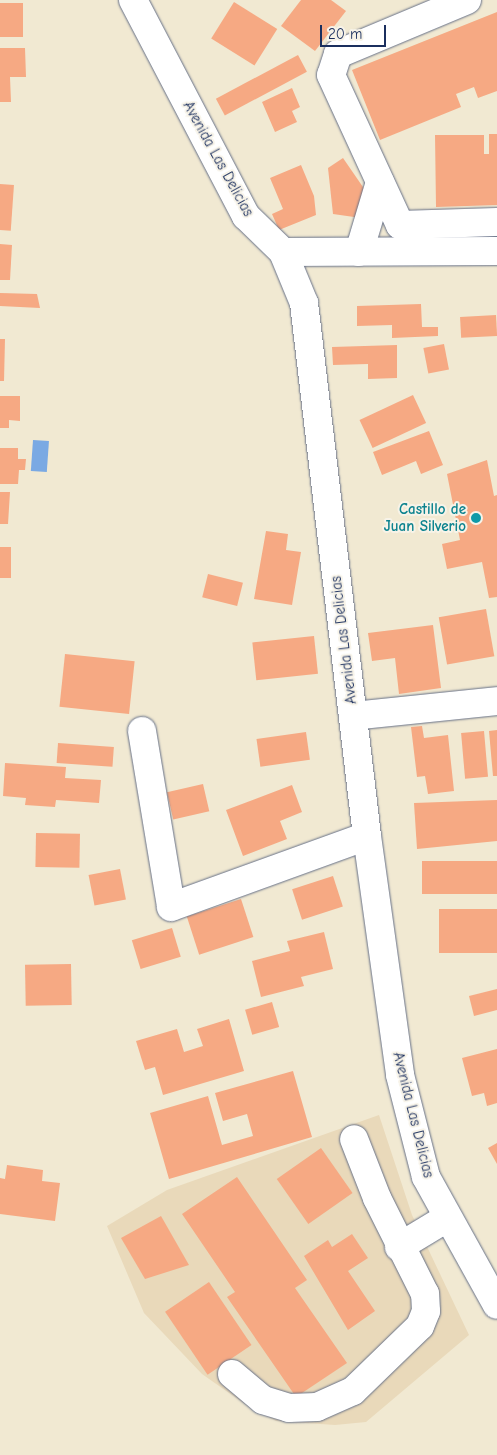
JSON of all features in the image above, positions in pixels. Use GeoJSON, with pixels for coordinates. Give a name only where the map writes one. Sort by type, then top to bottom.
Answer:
{"type":"FeatureCollection","features":[{"type":"Feature","properties":{"kind":"main road","name":"Avenida Las Delicias"},"geometry":{"type":"LineString","coordinates":[[133,0],[246,216],[283,252],[304,303],[367,836],[400,1076],[426,1177],[447,1218],[497,1305]]}},
{"type":"Feature","properties":{"kind":"main road"},"geometry":{"type":"LineString","coordinates":[[467,0],[338,54],[331,75],[400,225],[497,222]]}},
{"type":"Feature","properties":{"kind":"main road"},"geometry":{"type":"LineString","coordinates":[[359,252],[380,182]]}},
{"type":"Feature","properties":{"kind":"main road"},"geometry":{"type":"LineString","coordinates":[[283,252],[497,251]]}},
{"type":"Feature","properties":{"kind":"main road"},"geometry":{"type":"LineString","coordinates":[[353,716],[497,701]]}},
{"type":"Feature","properties":{"kind":"main road"},"geometry":{"type":"LineString","coordinates":[[142,731],[171,908],[367,836]]}},
{"type":"Feature","properties":{"kind":"main road"},"geometry":{"type":"LineString","coordinates":[[232,1374],[263,1400],[289,1408],[317,1407],[354,1391],[424,1319],[425,1294],[399,1247],[354,1139]]}},
{"type":"Feature","properties":{"kind":"main road"},"geometry":{"type":"LineString","coordinates":[[399,1247],[447,1218]]}},
{"type":"Feature","properties":{"kind":"shaded area"},"geometry":{"type":"Polygon","coordinates":[[[379,1115],[412,1215],[469,1335],[366,1422],[335,1425],[276,1421],[249,1407],[202,1374],[144,1313],[107,1226],[167,1190],[379,1115]]]}},
{"type":"Feature","properties":{"kind":"water"},"geometry":{"type":"Polygon","coordinates":[[[33,440],[49,441],[47,472],[31,471],[33,440]]]}},
{"type":"Feature","properties":{"kind":"building"},"geometry":{"type":"Polygon","coordinates":[[[301,0],[331,0],[346,11],[315,51],[281,26],[301,0]]]}},
{"type":"Feature","properties":{"kind":"building"},"geometry":{"type":"Polygon","coordinates":[[[234,2],[277,29],[254,65],[211,38],[234,2]]]}},
{"type":"Feature","properties":{"kind":"building"},"geometry":{"type":"Polygon","coordinates":[[[0,3],[23,3],[23,37],[0,37],[0,3]]]}},
{"type":"Feature","properties":{"kind":"building"},"geometry":{"type":"Polygon","coordinates":[[[497,12],[497,91],[478,98],[474,87],[456,94],[461,107],[380,140],[352,70],[497,12]]]}},
{"type":"Feature","properties":{"kind":"building"},"geometry":{"type":"Polygon","coordinates":[[[0,48],[25,48],[26,77],[10,77],[11,102],[0,102],[0,48]]]}},
{"type":"Feature","properties":{"kind":"building"},"geometry":{"type":"Polygon","coordinates":[[[298,55],[307,72],[225,115],[216,99],[298,55]]]}},
{"type":"Feature","properties":{"kind":"building"},"geometry":{"type":"Polygon","coordinates":[[[292,88],[300,107],[292,111],[297,122],[275,132],[262,102],[292,88]]]}},
{"type":"Feature","properties":{"kind":"building"},"geometry":{"type":"Polygon","coordinates":[[[489,134],[497,134],[497,205],[436,207],[435,135],[484,135],[484,154],[489,154],[489,134]]]}},
{"type":"Feature","properties":{"kind":"building"},"geometry":{"type":"Polygon","coordinates":[[[343,158],[365,190],[361,218],[333,214],[328,168],[343,158]]]}},
{"type":"Feature","properties":{"kind":"building"},"geometry":{"type":"Polygon","coordinates":[[[301,165],[314,196],[316,215],[279,230],[272,214],[283,209],[270,178],[301,165]]]}},
{"type":"Feature","properties":{"kind":"building"},"geometry":{"type":"Polygon","coordinates":[[[0,184],[14,185],[11,231],[0,230],[0,184]]]}},
{"type":"Feature","properties":{"kind":"building"},"geometry":{"type":"Polygon","coordinates":[[[0,244],[12,245],[10,280],[0,280],[0,244]]]}},
{"type":"Feature","properties":{"kind":"building"},"geometry":{"type":"Polygon","coordinates":[[[0,293],[37,294],[40,308],[0,306],[0,293]]]}},
{"type":"Feature","properties":{"kind":"building"},"geometry":{"type":"Polygon","coordinates":[[[421,304],[422,327],[438,327],[438,336],[392,338],[392,325],[357,326],[357,306],[421,304]]]}},
{"type":"Feature","properties":{"kind":"building"},"geometry":{"type":"Polygon","coordinates":[[[496,315],[497,336],[461,338],[460,317],[496,315]]]}},
{"type":"Feature","properties":{"kind":"building"},"geometry":{"type":"Polygon","coordinates":[[[0,339],[5,339],[4,381],[0,381],[0,339]]]}},
{"type":"Feature","properties":{"kind":"building"},"geometry":{"type":"Polygon","coordinates":[[[444,344],[449,370],[428,374],[423,348],[444,344]]]}},
{"type":"Feature","properties":{"kind":"building"},"geometry":{"type":"Polygon","coordinates":[[[397,345],[397,378],[368,379],[368,364],[333,365],[332,347],[397,345]]]}},
{"type":"Feature","properties":{"kind":"building"},"geometry":{"type":"Polygon","coordinates":[[[413,395],[426,423],[373,448],[360,420],[413,395]]]}},
{"type":"Feature","properties":{"kind":"building"},"geometry":{"type":"Polygon","coordinates":[[[0,396],[20,396],[20,421],[9,420],[9,428],[0,428],[0,396]]]}},
{"type":"Feature","properties":{"kind":"building"},"geometry":{"type":"Polygon","coordinates":[[[429,431],[443,465],[421,474],[416,461],[382,475],[373,452],[429,431]]]}},
{"type":"Feature","properties":{"kind":"building"},"geometry":{"type":"Polygon","coordinates":[[[0,448],[18,448],[18,459],[26,459],[25,470],[19,470],[18,484],[0,484],[0,448]]]}},
{"type":"Feature","properties":{"kind":"building","name":"Castillo de Juan Silverio"},"geometry":{"type":"Polygon","coordinates":[[[487,460],[494,496],[497,495],[497,597],[489,598],[482,562],[447,569],[442,544],[460,540],[447,474],[487,460]]]}},
{"type":"Feature","properties":{"kind":"building"},"geometry":{"type":"Polygon","coordinates":[[[0,492],[10,492],[8,524],[0,524],[0,492]]]}},
{"type":"Feature","properties":{"kind":"building"},"geometry":{"type":"Polygon","coordinates":[[[266,531],[288,534],[286,550],[301,552],[292,605],[254,599],[266,531]]]}},
{"type":"Feature","properties":{"kind":"building"},"geometry":{"type":"Polygon","coordinates":[[[0,547],[11,547],[11,578],[0,578],[0,547]]]}},
{"type":"Feature","properties":{"kind":"building"},"geometry":{"type":"Polygon","coordinates":[[[208,574],[243,583],[237,606],[202,597],[208,574]]]}},
{"type":"Feature","properties":{"kind":"building"},"geometry":{"type":"Polygon","coordinates":[[[486,609],[494,656],[447,665],[439,617],[486,609]]]}},
{"type":"Feature","properties":{"kind":"building"},"geometry":{"type":"Polygon","coordinates":[[[433,625],[441,688],[399,694],[395,658],[372,661],[368,633],[433,625]]]}},
{"type":"Feature","properties":{"kind":"building"},"geometry":{"type":"Polygon","coordinates":[[[314,636],[318,674],[256,680],[252,642],[314,636]]]}},
{"type":"Feature","properties":{"kind":"building"},"geometry":{"type":"Polygon","coordinates":[[[65,654],[135,661],[129,714],[59,707],[65,654]]]}},
{"type":"Feature","properties":{"kind":"building"},"geometry":{"type":"Polygon","coordinates":[[[422,726],[424,738],[448,735],[454,791],[428,794],[425,776],[417,777],[411,727],[422,726]]]}},
{"type":"Feature","properties":{"kind":"building"},"geometry":{"type":"Polygon","coordinates":[[[497,730],[497,776],[493,776],[489,731],[497,730]]]}},
{"type":"Feature","properties":{"kind":"building"},"geometry":{"type":"Polygon","coordinates":[[[484,731],[488,777],[465,779],[461,733],[484,731]]]}},
{"type":"Feature","properties":{"kind":"building"},"geometry":{"type":"Polygon","coordinates":[[[306,732],[310,760],[260,767],[256,739],[306,732]]]}},
{"type":"Feature","properties":{"kind":"building"},"geometry":{"type":"Polygon","coordinates":[[[58,743],[114,747],[112,767],[57,763],[58,743]]]}},
{"type":"Feature","properties":{"kind":"building"},"geometry":{"type":"Polygon","coordinates":[[[5,763],[66,767],[65,778],[101,780],[99,803],[56,800],[55,807],[25,805],[26,798],[3,796],[5,763]]]}},
{"type":"Feature","properties":{"kind":"building"},"geometry":{"type":"Polygon","coordinates":[[[203,784],[209,811],[173,820],[167,792],[203,784]]]}},
{"type":"Feature","properties":{"kind":"building"},"geometry":{"type":"Polygon","coordinates":[[[292,785],[302,812],[280,821],[287,839],[243,856],[226,810],[292,785]]]}},
{"type":"Feature","properties":{"kind":"building"},"geometry":{"type":"Polygon","coordinates":[[[497,800],[497,841],[417,849],[414,803],[497,800]]]}},
{"type":"Feature","properties":{"kind":"building"},"geometry":{"type":"Polygon","coordinates":[[[36,833],[80,834],[79,868],[35,867],[36,833]]]}},
{"type":"Feature","properties":{"kind":"building"},"geometry":{"type":"Polygon","coordinates":[[[422,861],[497,861],[497,894],[422,894],[422,861]]]}},
{"type":"Feature","properties":{"kind":"building"},"geometry":{"type":"Polygon","coordinates":[[[120,869],[126,899],[95,906],[89,875],[120,869]]]}},
{"type":"Feature","properties":{"kind":"building"},"geometry":{"type":"Polygon","coordinates":[[[333,876],[343,906],[302,920],[292,889],[333,876]]]}},
{"type":"Feature","properties":{"kind":"building"},"geometry":{"type":"Polygon","coordinates":[[[241,899],[253,937],[199,955],[187,917],[241,899]]]}},
{"type":"Feature","properties":{"kind":"building"},"geometry":{"type":"Polygon","coordinates":[[[439,909],[497,909],[497,953],[439,953],[439,909]]]}},
{"type":"Feature","properties":{"kind":"building"},"geometry":{"type":"Polygon","coordinates":[[[172,928],[181,957],[141,969],[132,940],[172,928]]]}},
{"type":"Feature","properties":{"kind":"building"},"geometry":{"type":"Polygon","coordinates":[[[324,932],[333,969],[301,977],[304,986],[261,997],[252,961],[290,951],[287,941],[324,932]]]}},
{"type":"Feature","properties":{"kind":"building"},"geometry":{"type":"Polygon","coordinates":[[[71,964],[72,1005],[26,1006],[25,965],[71,964]]]}},
{"type":"Feature","properties":{"kind":"building"},"geometry":{"type":"Polygon","coordinates":[[[497,989],[497,1010],[474,1016],[469,996],[497,989]]]}},
{"type":"Feature","properties":{"kind":"building"},"geometry":{"type":"Polygon","coordinates":[[[272,1002],[279,1027],[252,1035],[245,1010],[272,1002]]]}},
{"type":"Feature","properties":{"kind":"building"},"geometry":{"type":"Polygon","coordinates":[[[229,1019],[244,1071],[163,1095],[155,1067],[145,1070],[136,1041],[177,1029],[184,1052],[203,1046],[197,1029],[229,1019]]]}},
{"type":"Feature","properties":{"kind":"building"},"geometry":{"type":"Polygon","coordinates":[[[497,1049],[497,1103],[487,1106],[484,1093],[472,1096],[462,1058],[497,1049]]]}},
{"type":"Feature","properties":{"kind":"building"},"geometry":{"type":"Polygon","coordinates":[[[293,1071],[312,1137],[169,1179],[150,1113],[208,1096],[222,1145],[253,1136],[247,1114],[223,1121],[215,1093],[293,1071]]]}},
{"type":"Feature","properties":{"kind":"building"},"geometry":{"type":"Polygon","coordinates":[[[497,1143],[497,1164],[488,1148],[497,1143]]]}},
{"type":"Feature","properties":{"kind":"building"},"geometry":{"type":"Polygon","coordinates":[[[321,1148],[353,1193],[308,1224],[277,1179],[321,1148]]]}},
{"type":"Feature","properties":{"kind":"building"},"geometry":{"type":"Polygon","coordinates":[[[7,1165],[43,1170],[42,1181],[60,1183],[55,1221],[0,1214],[0,1178],[5,1179],[7,1165]]]}},
{"type":"Feature","properties":{"kind":"building"},"geometry":{"type":"Polygon","coordinates":[[[237,1177],[307,1280],[295,1288],[347,1363],[296,1397],[227,1297],[235,1292],[182,1214],[237,1177]]]}},
{"type":"Feature","properties":{"kind":"building"},"geometry":{"type":"Polygon","coordinates":[[[161,1216],[189,1265],[145,1279],[121,1238],[161,1216]]]}},
{"type":"Feature","properties":{"kind":"building"},"geometry":{"type":"Polygon","coordinates":[[[352,1234],[368,1258],[348,1271],[375,1311],[348,1330],[304,1256],[328,1240],[332,1247],[352,1234]]]}},
{"type":"Feature","properties":{"kind":"building"},"geometry":{"type":"Polygon","coordinates":[[[209,1282],[251,1345],[208,1375],[165,1312],[209,1282]]]}},
{"type":"Feature","properties":{"kind":"place","name":"Castillo de Juan Silverio"},"geometry":{"type":"Point","coordinates":[476,518]}}]}
